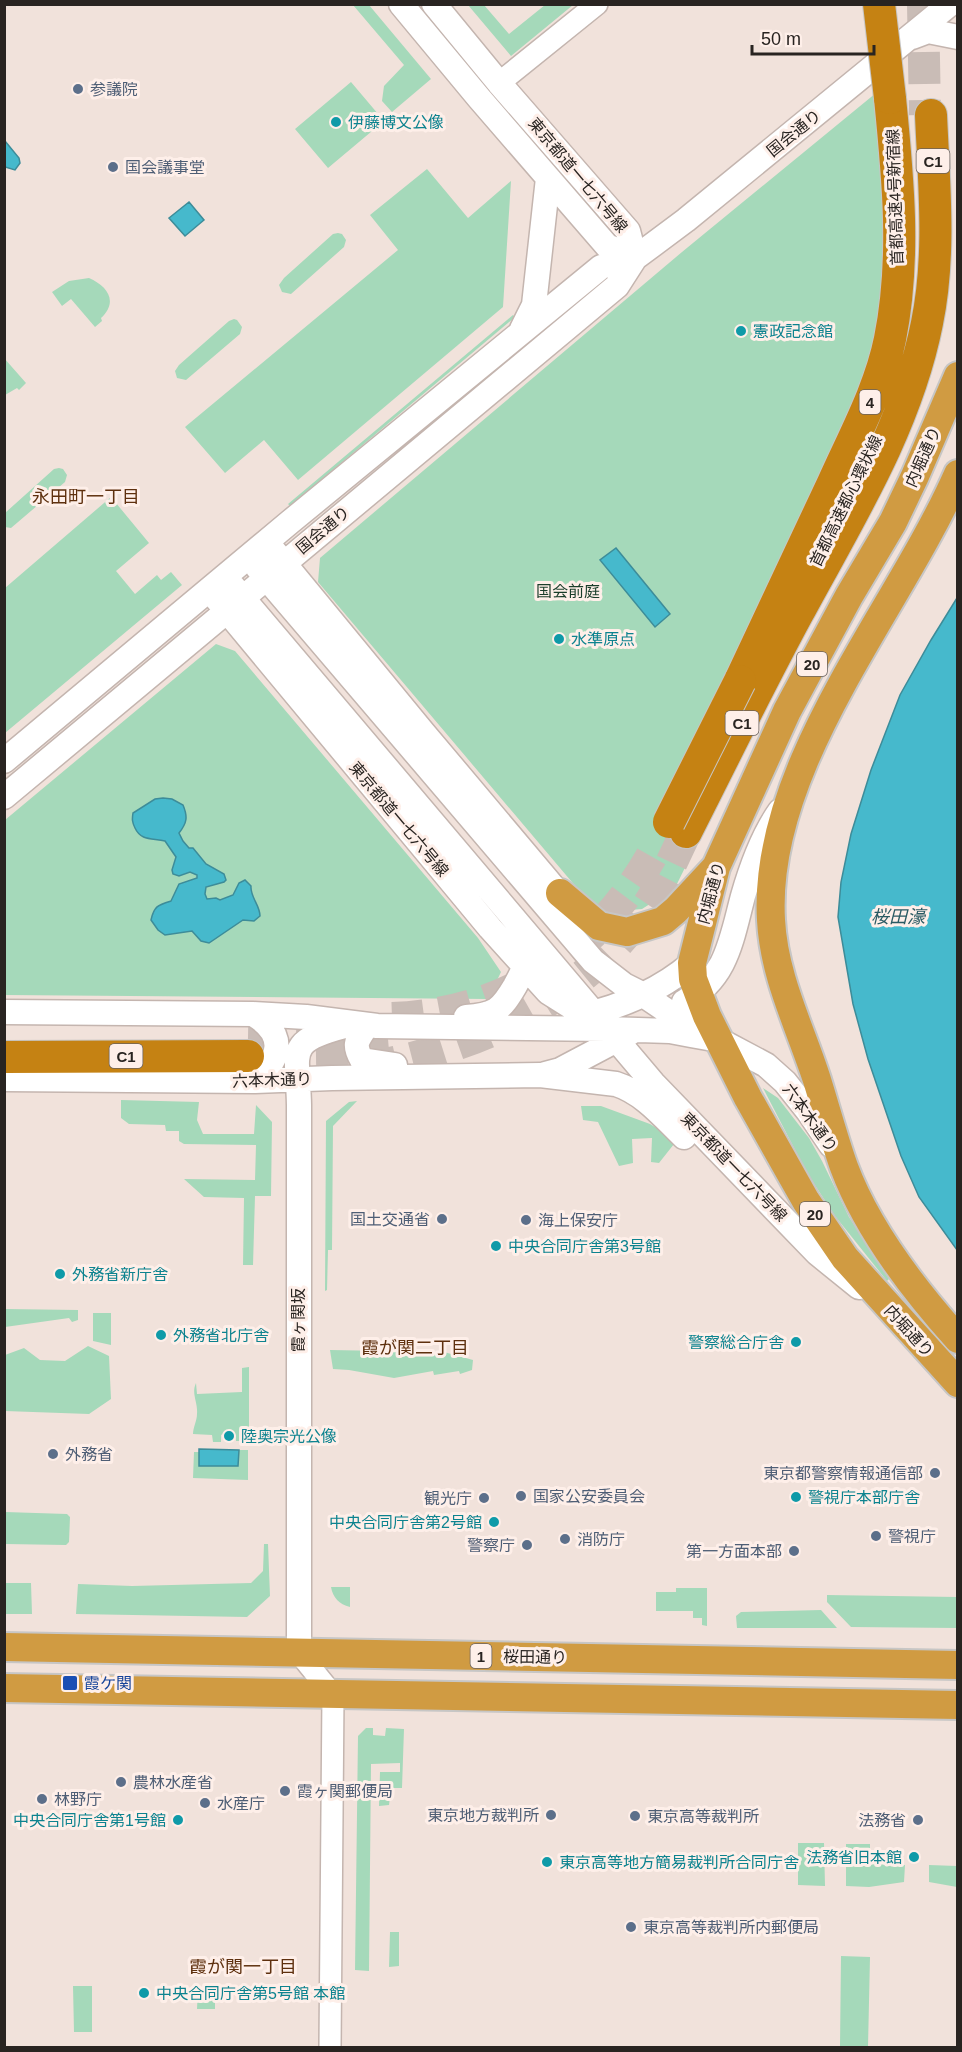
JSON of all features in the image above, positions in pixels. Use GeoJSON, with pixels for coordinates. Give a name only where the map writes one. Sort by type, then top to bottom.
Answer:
{"type":"FeatureCollection","features":[{"type":"Feature","properties":{"kind":"highway","name":"首都高速4号新宿線"},"geometry":{"type":"LineString","coordinates":[[740,681],[856,432],[882,369],[890,341],[898,280],[899,211],[879,4]]}},
{"type":"Feature","properties":{"kind":"highway","name":"首都高速都心環状線"},"geometry":{"type":"LineString","coordinates":[[923,114],[934,207],[935,262],[927,324],[912,380],[883,455],[862,496],[677,827],[740,681],[766,638],[805,583],[831,538],[884,420],[906,360],[915,320],[920,266],[918,183],[923,114]]}},
{"type":"Feature","properties":{"kind":"highway","name":"内堀通り"},"geometry":{"type":"LineString","coordinates":[[957,376],[902,503],[787,711],[716,867],[692,963],[693,979],[719,1040],[748,1098],[806,1201],[845,1258],[957,1383]]}},
{"type":"Feature","properties":{"kind":"highway","name":"内堀通り"},"geometry":{"type":"LineString","coordinates":[[957,474],[922,548],[877,622],[819,728],[792,796],[774,860],[770,892],[776,960],[845,1168],[872,1224],[904,1272],[957,1339]]}},
{"type":"Feature","properties":{"kind":"highway"},"geometry":{"type":"LineString","coordinates":[[560,893],[599,926],[627,932],[663,921],[716,867]]}},
{"type":"Feature","properties":{"kind":"highway","name":"C1"},"geometry":{"type":"LineString","coordinates":[[4,1035],[254,1042]]}},
{"type":"Feature","properties":{"kind":"highway","name":"C1"},"geometry":{"type":"LineString","coordinates":[[4,1057],[254,1042]]}},
{"type":"Feature","properties":{"kind":"highway","name":"桜田通り"},"geometry":{"type":"LineString","coordinates":[[4,1647],[957,1665]]}},
{"type":"Feature","properties":{"kind":"highway"},"geometry":{"type":"LineString","coordinates":[[55,1648],[55,1689]]}},
{"type":"Feature","properties":{"kind":"highway"},"geometry":{"type":"LineString","coordinates":[[187,1650],[188,1692]]}},
{"type":"Feature","properties":{"kind":"highway"},"geometry":{"type":"LineString","coordinates":[[450,1655],[450,1697]]}},
{"type":"Feature","properties":{"kind":"highway"},"geometry":{"type":"LineString","coordinates":[[642,1659],[642,1700]]}},
{"type":"Feature","properties":{"kind":"highway"},"geometry":{"type":"LineString","coordinates":[[719,1660],[719,1701]]}},
{"type":"Feature","properties":{"kind":"highway"},"geometry":{"type":"LineString","coordinates":[[922,1704],[923,1664]]}},
{"type":"Feature","properties":{"kind":"highway"},"geometry":{"type":"LineString","coordinates":[[4,1688],[957,1705]]}},
{"type":"Feature","properties":{"kind":"main road","name":"東京都道一七六号線"},"geometry":{"type":"LineString","coordinates":[[401,4],[606,246],[635,258]]}},
{"type":"Feature","properties":{"kind":"main road","name":"東京都道一七六号線"},"geometry":{"type":"LineString","coordinates":[[434,4],[499,83],[628,231],[635,258]]}},
{"type":"Feature","properties":{"kind":"main road","name":"国会通り"},"geometry":{"type":"LineString","coordinates":[[4,797],[617,286],[635,258],[686,220],[949,6]]}},
{"type":"Feature","properties":{"kind":"main road"},"geometry":{"type":"LineString","coordinates":[[910,38],[928,32],[957,37]]}},
{"type":"Feature","properties":{"kind":"main road","name":"東京都道一七六号線"},"geometry":{"type":"LineString","coordinates":[[518,336],[529,319],[534,305],[548,178]]}},
{"type":"Feature","properties":{"kind":"main road","name":"国会通り"},"geometry":{"type":"LineString","coordinates":[[4,761],[601,267],[635,258]]}},
{"type":"Feature","properties":{"kind":"main road"},"geometry":{"type":"LineString","coordinates":[[258,550],[593,961],[624,985],[719,1040]]}},
{"type":"Feature","properties":{"kind":"main road"},"geometry":{"type":"LineString","coordinates":[[276,571],[422,731],[560,893],[642,994]]}},
{"type":"Feature","properties":{"kind":"main road","name":"東京都道一七六号線"},"geometry":{"type":"LineString","coordinates":[[217,584],[526,934],[607,1022],[653,1083],[817,1253],[898,1318]]}},
{"type":"Feature","properties":{"kind":"main road","name":"東京都道一七六号線"},"geometry":{"type":"LineString","coordinates":[[235,605],[483,919],[525,968],[548,992],[607,1022]]}},
{"type":"Feature","properties":{"kind":"main road"},"geometry":{"type":"LineString","coordinates":[[607,1022],[667,1011],[707,986],[729,952],[744,893],[760,847],[778,814],[792,796]]}},
{"type":"Feature","properties":{"kind":"main road"},"geometry":{"type":"LineString","coordinates":[[408,1077],[397,1065],[362,1060],[356,1044],[365,1025],[481,1016],[496,1011],[506,1003],[525,968],[529,952],[526,934]]}},
{"type":"Feature","properties":{"kind":"main road"},"geometry":{"type":"LineString","coordinates":[[540,1075],[560,1070],[583,1058],[607,1022],[605,989],[593,961]]}},
{"type":"Feature","properties":{"kind":"main road","name":"六本木通り"},"geometry":{"type":"LineString","coordinates":[[607,1022],[642,994],[682,972],[692,963]]}},
{"type":"Feature","properties":{"kind":"main road","name":"六本木通り"},"geometry":{"type":"LineString","coordinates":[[4,1012],[254,1042],[299,1079],[540,1075]]}},
{"type":"Feature","properties":{"kind":"main road","name":"六本木通り"},"geometry":{"type":"LineString","coordinates":[[4,1079],[254,1042],[306,1017],[365,1025],[528,1028],[607,1022],[719,1040],[766,1065],[785,1082],[808,1111],[845,1168]]}},
{"type":"Feature","properties":{"kind":"main road","name":"霞ヶ関坂"},"geometry":{"type":"LineString","coordinates":[[299,1653],[299,1079],[297,1053],[303,1042],[317,1033],[365,1025]]}},
{"type":"Feature","properties":{"kind":"main road"},"geometry":{"type":"LineString","coordinates":[[254,1042],[280,1030],[292,1046],[299,1079]]}},
{"type":"Feature","properties":{"kind":"main road"},"geometry":{"type":"LineString","coordinates":[[540,1075],[616,1084],[627,1088],[648,1103],[731,1181],[773,1209]]}},
{"type":"Feature","properties":{"kind":"street"},"geometry":{"type":"LineString","coordinates":[[499,83],[597,4]]}},
{"type":"Feature","properties":{"kind":"street"},"geometry":{"type":"LineString","coordinates":[[299,1653],[333,1695],[330,2048]]}},
{"type":"Feature","properties":{"kind":"green space"},"geometry":{"type":"Polygon","coordinates":[[[353,5],[369,5],[431,79],[392,112],[382,101],[384,86],[404,65],[353,5]]]}},
{"type":"Feature","properties":{"kind":"green space"},"geometry":{"type":"Polygon","coordinates":[[[468,5],[484,5],[509,34],[545,5],[573,5],[511,56],[468,5]]]}},
{"type":"Feature","properties":{"kind":"green space"},"geometry":{"type":"Polygon","coordinates":[[[351,82],[384,121],[328,168],[295,129],[351,82]]]}},
{"type":"Feature","properties":{"kind":"green space","name":"国会前庭"},"geometry":{"type":"Polygon","coordinates":[[[876,93],[889,234],[876,339],[855,410],[699,839],[675,888],[642,909],[619,911],[593,907],[318,582],[320,558],[682,252],[876,93]]]}},
{"type":"Feature","properties":{"kind":"green space"},"geometry":{"type":"Polygon","coordinates":[[[427,169],[468,218],[511,181],[503,307],[298,480],[264,440],[225,473],[185,427],[398,250],[370,215],[427,169]]]}},
{"type":"Feature","properties":{"kind":"green space"},"geometry":{"type":"Polygon","coordinates":[[[333,234],[342,234],[346,240],[344,247],[291,294],[282,292],[279,285],[284,278],[333,234]]]}},
{"type":"Feature","properties":{"kind":"green space"},"geometry":{"type":"Polygon","coordinates":[[[89,278],[101,285],[110,300],[101,318],[102,321],[95,327],[71,299],[62,306],[52,292],[69,281],[89,278]]]}},
{"type":"Feature","properties":{"kind":"green space"},"geometry":{"type":"Polygon","coordinates":[[[513,315],[515,317],[290,506],[288,504],[513,315]]]}},
{"type":"Feature","properties":{"kind":"green space"},"geometry":{"type":"Polygon","coordinates":[[[234,319],[242,327],[240,334],[186,380],[177,378],[175,371],[179,365],[234,319]]]}},
{"type":"Feature","properties":{"kind":"green space"},"geometry":{"type":"Polygon","coordinates":[[[4,358],[26,383],[19,390],[17,388],[5,395],[4,358]]]}},
{"type":"Feature","properties":{"kind":"green space"},"geometry":{"type":"Polygon","coordinates":[[[54,469],[63,469],[67,475],[65,482],[11,528],[5,527],[5,513],[54,469]]]}},
{"type":"Feature","properties":{"kind":"green space"},"geometry":{"type":"Polygon","coordinates":[[[111,497],[149,543],[116,571],[135,594],[157,575],[161,580],[171,572],[182,585],[5,733],[5,588],[111,497]]]}},
{"type":"Feature","properties":{"kind":"green space"},"geometry":{"type":"Polygon","coordinates":[[[216,644],[235,651],[478,938],[501,972],[488,999],[5,995],[5,820],[216,644]]]}},
{"type":"Feature","properties":{"kind":"green space"},"geometry":{"type":"Polygon","coordinates":[[[763,1088],[778,1098],[809,1138],[849,1217],[889,1279],[887,1281],[835,1216],[807,1173],[763,1088]]]}},
{"type":"Feature","properties":{"kind":"green space"},"geometry":{"type":"Polygon","coordinates":[[[121,1100],[199,1102],[197,1120],[203,1134],[254,1134],[256,1105],[272,1122],[271,1196],[255,1196],[253,1265],[243,1265],[244,1198],[204,1197],[184,1179],[255,1180],[256,1145],[184,1144],[179,1141],[179,1131],[166,1131],[165,1125],[129,1124],[121,1118],[121,1100]]]}},
{"type":"Feature","properties":{"kind":"green space"},"geometry":{"type":"Polygon","coordinates":[[[357,1101],[333,1126],[332,1250],[328,1250],[327,1290],[325,1291],[326,1121],[349,1102],[357,1101]]]}},
{"type":"Feature","properties":{"kind":"green space"},"geometry":{"type":"Polygon","coordinates":[[[581,1106],[601,1106],[650,1124],[663,1132],[674,1144],[659,1163],[651,1162],[652,1138],[632,1139],[633,1163],[619,1166],[598,1122],[583,1120],[581,1106]]]}},
{"type":"Feature","properties":{"kind":"green space"},"geometry":{"type":"Polygon","coordinates":[[[5,1309],[78,1310],[78,1320],[72,1322],[69,1318],[5,1327],[5,1309]]]}},
{"type":"Feature","properties":{"kind":"green space"},"geometry":{"type":"Polygon","coordinates":[[[93,1313],[111,1313],[111,1345],[93,1341],[93,1313]]]}},
{"type":"Feature","properties":{"kind":"green space"},"geometry":{"type":"Polygon","coordinates":[[[88,1346],[109,1356],[111,1399],[89,1414],[5,1411],[5,1355],[24,1348],[40,1360],[65,1361],[88,1346]]]}},
{"type":"Feature","properties":{"kind":"green space"},"geometry":{"type":"Polygon","coordinates":[[[330,1350],[444,1352],[473,1360],[472,1370],[460,1374],[459,1371],[434,1375],[433,1371],[394,1378],[333,1369],[330,1350]]]}},
{"type":"Feature","properties":{"kind":"green space"},"geometry":{"type":"Polygon","coordinates":[[[249,1367],[249,1433],[245,1433],[244,1441],[236,1441],[236,1435],[230,1429],[221,1435],[221,1442],[213,1442],[212,1435],[193,1434],[197,1414],[194,1391],[196,1383],[197,1394],[242,1392],[242,1368],[249,1367]]]}},
{"type":"Feature","properties":{"kind":"green space"},"geometry":{"type":"Polygon","coordinates":[[[239,1450],[248,1450],[248,1480],[193,1478],[194,1452],[199,1452],[199,1466],[238,1466],[239,1450]]]}},
{"type":"Feature","properties":{"kind":"green space"},"geometry":{"type":"Polygon","coordinates":[[[5,1512],[67,1514],[70,1517],[69,1542],[66,1545],[5,1544],[5,1512]]]}},
{"type":"Feature","properties":{"kind":"green space"},"geometry":{"type":"Polygon","coordinates":[[[264,1544],[268,1544],[270,1596],[247,1617],[76,1614],[78,1584],[132,1586],[251,1583],[263,1571],[264,1544]]]}},
{"type":"Feature","properties":{"kind":"green space"},"geometry":{"type":"Polygon","coordinates":[[[5,1583],[31,1583],[32,1614],[5,1614],[5,1583]]]}},
{"type":"Feature","properties":{"kind":"green space"},"geometry":{"type":"Polygon","coordinates":[[[331,1587],[350,1587],[350,1607],[337,1600],[331,1587]]]}},
{"type":"Feature","properties":{"kind":"green space"},"geometry":{"type":"Polygon","coordinates":[[[676,1588],[707,1588],[707,1626],[702,1625],[702,1618],[693,1618],[693,1611],[656,1611],[656,1592],[676,1592],[676,1588]]]}},
{"type":"Feature","properties":{"kind":"green space"},"geometry":{"type":"Polygon","coordinates":[[[827,1595],[957,1597],[957,1628],[851,1627],[827,1602],[827,1595]]]}},
{"type":"Feature","properties":{"kind":"green space"},"geometry":{"type":"Polygon","coordinates":[[[821,1610],[837,1628],[737,1628],[736,1616],[741,1612],[821,1610]]]}},
{"type":"Feature","properties":{"kind":"green space"},"geometry":{"type":"Polygon","coordinates":[[[366,1728],[373,1728],[373,1735],[385,1736],[386,1728],[404,1729],[402,1788],[391,1788],[389,1805],[379,1806],[380,1772],[400,1772],[400,1763],[371,1764],[369,1971],[355,1970],[358,1736],[366,1728]]]}},
{"type":"Feature","properties":{"kind":"green space"},"geometry":{"type":"Polygon","coordinates":[[[798,1843],[824,1843],[825,1886],[798,1885],[798,1843]]]}},
{"type":"Feature","properties":{"kind":"green space"},"geometry":{"type":"Polygon","coordinates":[[[846,1844],[870,1844],[870,1864],[905,1865],[904,1882],[869,1887],[846,1886],[846,1844]]]}},
{"type":"Feature","properties":{"kind":"green space"},"geometry":{"type":"Polygon","coordinates":[[[929,1865],[957,1866],[957,1887],[929,1882],[929,1865]]]}},
{"type":"Feature","properties":{"kind":"green space"},"geometry":{"type":"Polygon","coordinates":[[[390,1932],[399,1932],[399,1966],[389,1967],[390,1932]]]}},
{"type":"Feature","properties":{"kind":"green space"},"geometry":{"type":"Polygon","coordinates":[[[841,1956],[870,1957],[868,2047],[840,2047],[841,1956]]]}},
{"type":"Feature","properties":{"kind":"green space"},"geometry":{"type":"Polygon","coordinates":[[[73,1986],[92,1986],[92,2032],[74,2032],[73,1986]]]}},
{"type":"Feature","properties":{"kind":"green space"},"geometry":{"type":"Polygon","coordinates":[[[198,1988],[215,1989],[215,2009],[197,2009],[198,1988]]]}},
{"type":"Feature","properties":{"kind":"water"},"geometry":{"type":"Polygon","coordinates":[[[5,141],[19,158],[20,163],[15,170],[5,167],[5,141]]]}},
{"type":"Feature","properties":{"kind":"water"},"geometry":{"type":"Polygon","coordinates":[[[189,202],[204,220],[185,236],[169,218],[189,202]]]}},
{"type":"Feature","properties":{"kind":"water"},"geometry":{"type":"Polygon","coordinates":[[[616,548],[670,614],[655,627],[600,560],[616,548]]]}},
{"type":"Feature","properties":{"kind":"water","name":"桜田濠"},"geometry":{"type":"Polygon","coordinates":[[[957,598],[957,1250],[919,1197],[901,1156],[868,1059],[853,1004],[838,917],[841,882],[851,834],[871,770],[900,695],[957,598]]]}},
{"type":"Feature","properties":{"kind":"water"},"geometry":{"type":"Polygon","coordinates":[[[155,799],[172,799],[183,805],[186,820],[179,833],[183,841],[189,848],[193,848],[206,864],[224,874],[226,880],[224,882],[206,887],[207,899],[220,900],[233,895],[239,883],[245,880],[251,886],[260,912],[260,916],[254,921],[243,920],[209,943],[201,941],[192,931],[165,935],[158,930],[151,920],[155,909],[171,901],[179,884],[197,878],[197,875],[190,872],[179,876],[173,874],[176,857],[165,841],[144,837],[137,832],[134,826],[133,813],[155,799]]]}},
{"type":"Feature","properties":{"kind":"water"},"geometry":{"type":"Polygon","coordinates":[[[199,1449],[239,1450],[238,1466],[199,1466],[199,1449]]]}},
{"type":"Feature","properties":{"kind":"tunnel"},"geometry":{"type":"LineString","coordinates":[[923,4],[925,115]]}},
{"type":"Feature","properties":{"kind":"tunnel"},"geometry":{"type":"LineString","coordinates":[[365,1068],[405,1060],[483,1034],[520,1017],[555,996],[587,972],[617,944],[643,912],[661,883],[686,832]]}},
{"type":"Feature","properties":{"kind":"tunnel"},"geometry":{"type":"LineString","coordinates":[[392,1018],[435,1014],[476,1004],[514,989],[549,968],[581,944],[610,914],[636,881],[658,844]]}},
{"type":"Feature","properties":{"kind":"tunnel"},"geometry":{"type":"LineString","coordinates":[[248,1037],[301,1038]]}},
{"type":"Feature","properties":{"kind":"tunnel"},"geometry":{"type":"LineString","coordinates":[[268,1056],[340,1055],[389,1051]]}},
{"type":"Feature","properties":{"kind":"place","name":"参議院"},"geometry":{"type":"Point","coordinates":[78,89]}},
{"type":"Feature","properties":{"kind":"place","name":"伊藤博文公像"},"geometry":{"type":"Point","coordinates":[336,122]}},
{"type":"Feature","properties":{"kind":"place","name":"国会議事堂"},"geometry":{"type":"Point","coordinates":[113,167]}},
{"type":"Feature","properties":{"kind":"place","name":"憲政記念館"},"geometry":{"type":"Point","coordinates":[741,331]}},
{"type":"Feature","properties":{"kind":"place","name":"水準原点"},"geometry":{"type":"Point","coordinates":[559,639]}},
{"type":"Feature","properties":{"kind":"place","name":"国土交通省"},"geometry":{"type":"Point","coordinates":[442,1219]}},
{"type":"Feature","properties":{"kind":"place","name":"海上保安庁"},"geometry":{"type":"Point","coordinates":[526,1220]}},
{"type":"Feature","properties":{"kind":"place","name":"中央合同庁舎第3号館"},"geometry":{"type":"Point","coordinates":[496,1246]}},
{"type":"Feature","properties":{"kind":"place","name":"外務省新庁舎"},"geometry":{"type":"Point","coordinates":[60,1274]}},
{"type":"Feature","properties":{"kind":"place","name":"外務省北庁舎"},"geometry":{"type":"Point","coordinates":[161,1335]}},
{"type":"Feature","properties":{"kind":"place","name":"警察総合庁舎"},"geometry":{"type":"Point","coordinates":[796,1342]}},
{"type":"Feature","properties":{"kind":"place","name":"陸奥宗光公像"},"geometry":{"type":"Point","coordinates":[229,1436]}},
{"type":"Feature","properties":{"kind":"place","name":"外務省"},"geometry":{"type":"Point","coordinates":[53,1454]}},
{"type":"Feature","properties":{"kind":"place","name":"東京都警察情報通信部"},"geometry":{"type":"Point","coordinates":[935,1473]}},
{"type":"Feature","properties":{"kind":"place","name":"国家公安委員会"},"geometry":{"type":"Point","coordinates":[521,1496]}},
{"type":"Feature","properties":{"kind":"place","name":"警視庁本部庁舎"},"geometry":{"type":"Point","coordinates":[796,1497]}},
{"type":"Feature","properties":{"kind":"place","name":"観光庁"},"geometry":{"type":"Point","coordinates":[484,1498]}},
{"type":"Feature","properties":{"kind":"place","name":"中央合同庁舎第2号館"},"geometry":{"type":"Point","coordinates":[494,1522]}},
{"type":"Feature","properties":{"kind":"place","name":"警視庁"},"geometry":{"type":"Point","coordinates":[876,1536]}},
{"type":"Feature","properties":{"kind":"place","name":"消防庁"},"geometry":{"type":"Point","coordinates":[565,1539]}},
{"type":"Feature","properties":{"kind":"place","name":"警察庁"},"geometry":{"type":"Point","coordinates":[527,1545]}},
{"type":"Feature","properties":{"kind":"place","name":"第一方面本部"},"geometry":{"type":"Point","coordinates":[794,1551]}},
{"type":"Feature","properties":{"kind":"place","name":"霞ケ関"},"geometry":{"type":"Point","coordinates":[70,1683]}},
{"type":"Feature","properties":{"kind":"place","name":"農林水産省"},"geometry":{"type":"Point","coordinates":[121,1782]}},
{"type":"Feature","properties":{"kind":"place","name":"霞ヶ関郵便局"},"geometry":{"type":"Point","coordinates":[285,1791]}},
{"type":"Feature","properties":{"kind":"place","name":"林野庁"},"geometry":{"type":"Point","coordinates":[42,1799]}},
{"type":"Feature","properties":{"kind":"place","name":"水産庁"},"geometry":{"type":"Point","coordinates":[205,1803]}},
{"type":"Feature","properties":{"kind":"place","name":"東京地方裁判所"},"geometry":{"type":"Point","coordinates":[551,1815]}},
{"type":"Feature","properties":{"kind":"place","name":"東京高等裁判所"},"geometry":{"type":"Point","coordinates":[635,1816]}},
{"type":"Feature","properties":{"kind":"place","name":"中央合同庁舎第1号館"},"geometry":{"type":"Point","coordinates":[178,1820]}},
{"type":"Feature","properties":{"kind":"place","name":"法務省"},"geometry":{"type":"Point","coordinates":[918,1820]}},
{"type":"Feature","properties":{"kind":"place","name":"法務省旧本館"},"geometry":{"type":"Point","coordinates":[914,1857]}},
{"type":"Feature","properties":{"kind":"place","name":"東京高等地方簡易裁判所合同庁舎"},"geometry":{"type":"Point","coordinates":[547,1862]}},
{"type":"Feature","properties":{"kind":"place","name":"東京高等裁判所内郵便局"},"geometry":{"type":"Point","coordinates":[631,1927]}},
{"type":"Feature","properties":{"kind":"place","name":"中央合同庁舎第5号館 本館"},"geometry":{"type":"Point","coordinates":[144,1993]}},
{"type":"Feature","properties":{"kind":"district","name":"永田町一丁目"},"geometry":{"type":"Point","coordinates":[86,497]}},
{"type":"Feature","properties":{"kind":"district","name":"霞が関二丁目"},"geometry":{"type":"Point","coordinates":[415,1348]}},
{"type":"Feature","properties":{"kind":"district","name":"霞が関一丁目"},"geometry":{"type":"Point","coordinates":[243,1967]}}]}
